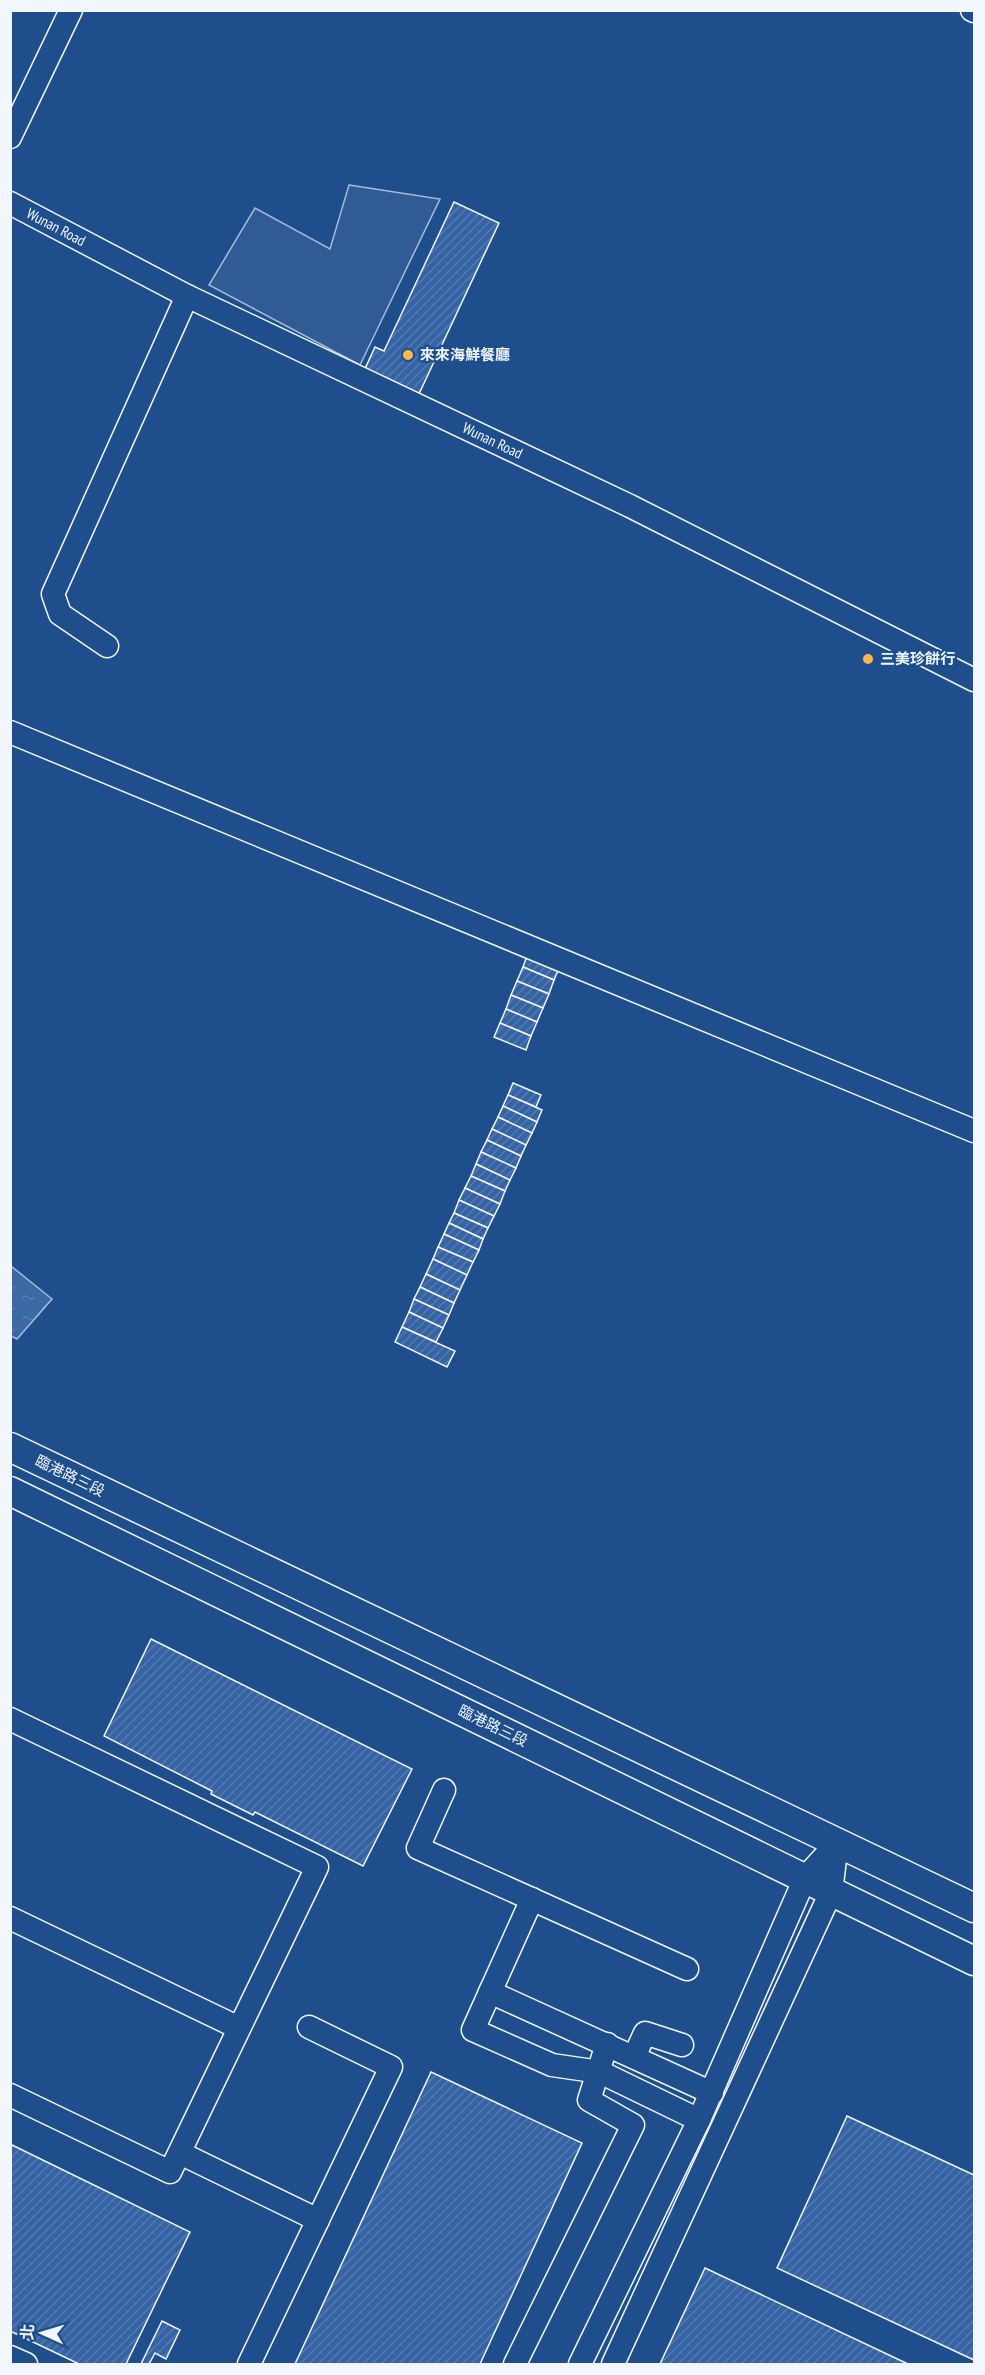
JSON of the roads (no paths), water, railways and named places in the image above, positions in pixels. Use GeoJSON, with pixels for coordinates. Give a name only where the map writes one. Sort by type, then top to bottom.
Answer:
{"type":"FeatureCollection","features":[{"type":"Feature","properties":{"kind":"main road","name":"臨港路三段"},"geometry":{"type":"LineString","coordinates":[[10,1447],[975,1908]]}},
{"type":"Feature","properties":{"kind":"main road","name":"臨港路三段"},"geometry":{"type":"LineString","coordinates":[[10,1491],[975,1961]]}},
{"type":"Feature","properties":{"kind":"street"},"geometry":{"type":"LineString","coordinates":[[10,137],[71,10]]}},
{"type":"Feature","properties":{"kind":"street","name":"Wunan Road"},"geometry":{"type":"LineString","coordinates":[[10,202],[187,296],[630,506],[975,680]]}},
{"type":"Feature","properties":{"kind":"street"},"geometry":{"type":"LineString","coordinates":[[108,646],[60,614],[53,594],[187,296]]}},
{"type":"Feature","properties":{"kind":"street"},"geometry":{"type":"LineString","coordinates":[[10,732],[975,1131]]}},
{"type":"Feature","properties":{"kind":"street"},"geometry":{"type":"LineString","coordinates":[[10,1719],[316,1867],[170,2172],[10,2095]]}},
{"type":"Feature","properties":{"kind":"street"},"geometry":{"type":"LineString","coordinates":[[444,1790],[418,1848],[687,1969]]}},
{"type":"Feature","properties":{"kind":"street"},"geometry":{"type":"LineString","coordinates":[[580,2364],[712,2093],[805,1878],[837,1843]]}},
{"type":"Feature","properties":{"kind":"street"},"geometry":{"type":"LineString","coordinates":[[613,2364],[831,1892],[837,1843]]}},
{"type":"Feature","properties":{"kind":"street"},"geometry":{"type":"LineString","coordinates":[[532,1899],[473,2030],[552,2065],[600,2072],[699,2120]]}},
{"type":"Feature","properties":{"kind":"street"},"geometry":{"type":"LineString","coordinates":[[10,1918],[239,2028]]}},
{"type":"Feature","properties":{"kind":"street"},"geometry":{"type":"LineString","coordinates":[[490,1992],[712,2093]]}},
{"type":"Feature","properties":{"kind":"street"},"geometry":{"type":"LineString","coordinates":[[249,2364],[391,2067],[309,2027]]}},
{"type":"Feature","properties":{"kind":"street"},"geometry":{"type":"LineString","coordinates":[[634,2057],[645,2033],[682,2045]]}},
{"type":"Feature","properties":{"kind":"street"},"geometry":{"type":"LineString","coordinates":[[514,2364],[633,2124],[589,2100],[600,2072],[607,2044]]}},
{"type":"Feature","properties":{"kind":"street"},"geometry":{"type":"LineString","coordinates":[[180,2153],[318,2220]]}},
{"type":"Feature","properties":{"kind":"street"},"geometry":{"type":"LineString","coordinates":[[10,2357],[26,2364]]}},
{"type":"Feature","properties":{"kind":"water"},"geometry":{"type":"Polygon","coordinates":[[[11,1266],[52,1299],[17,1339],[11,1336],[11,1266]]]}},
{"type":"Feature","properties":{"kind":"place","name":"來來海鮮餐廳"},"geometry":{"type":"Point","coordinates":[408,355]}},
{"type":"Feature","properties":{"kind":"place","name":"三美珍餅行"},"geometry":{"type":"Point","coordinates":[868,659]}}]}
